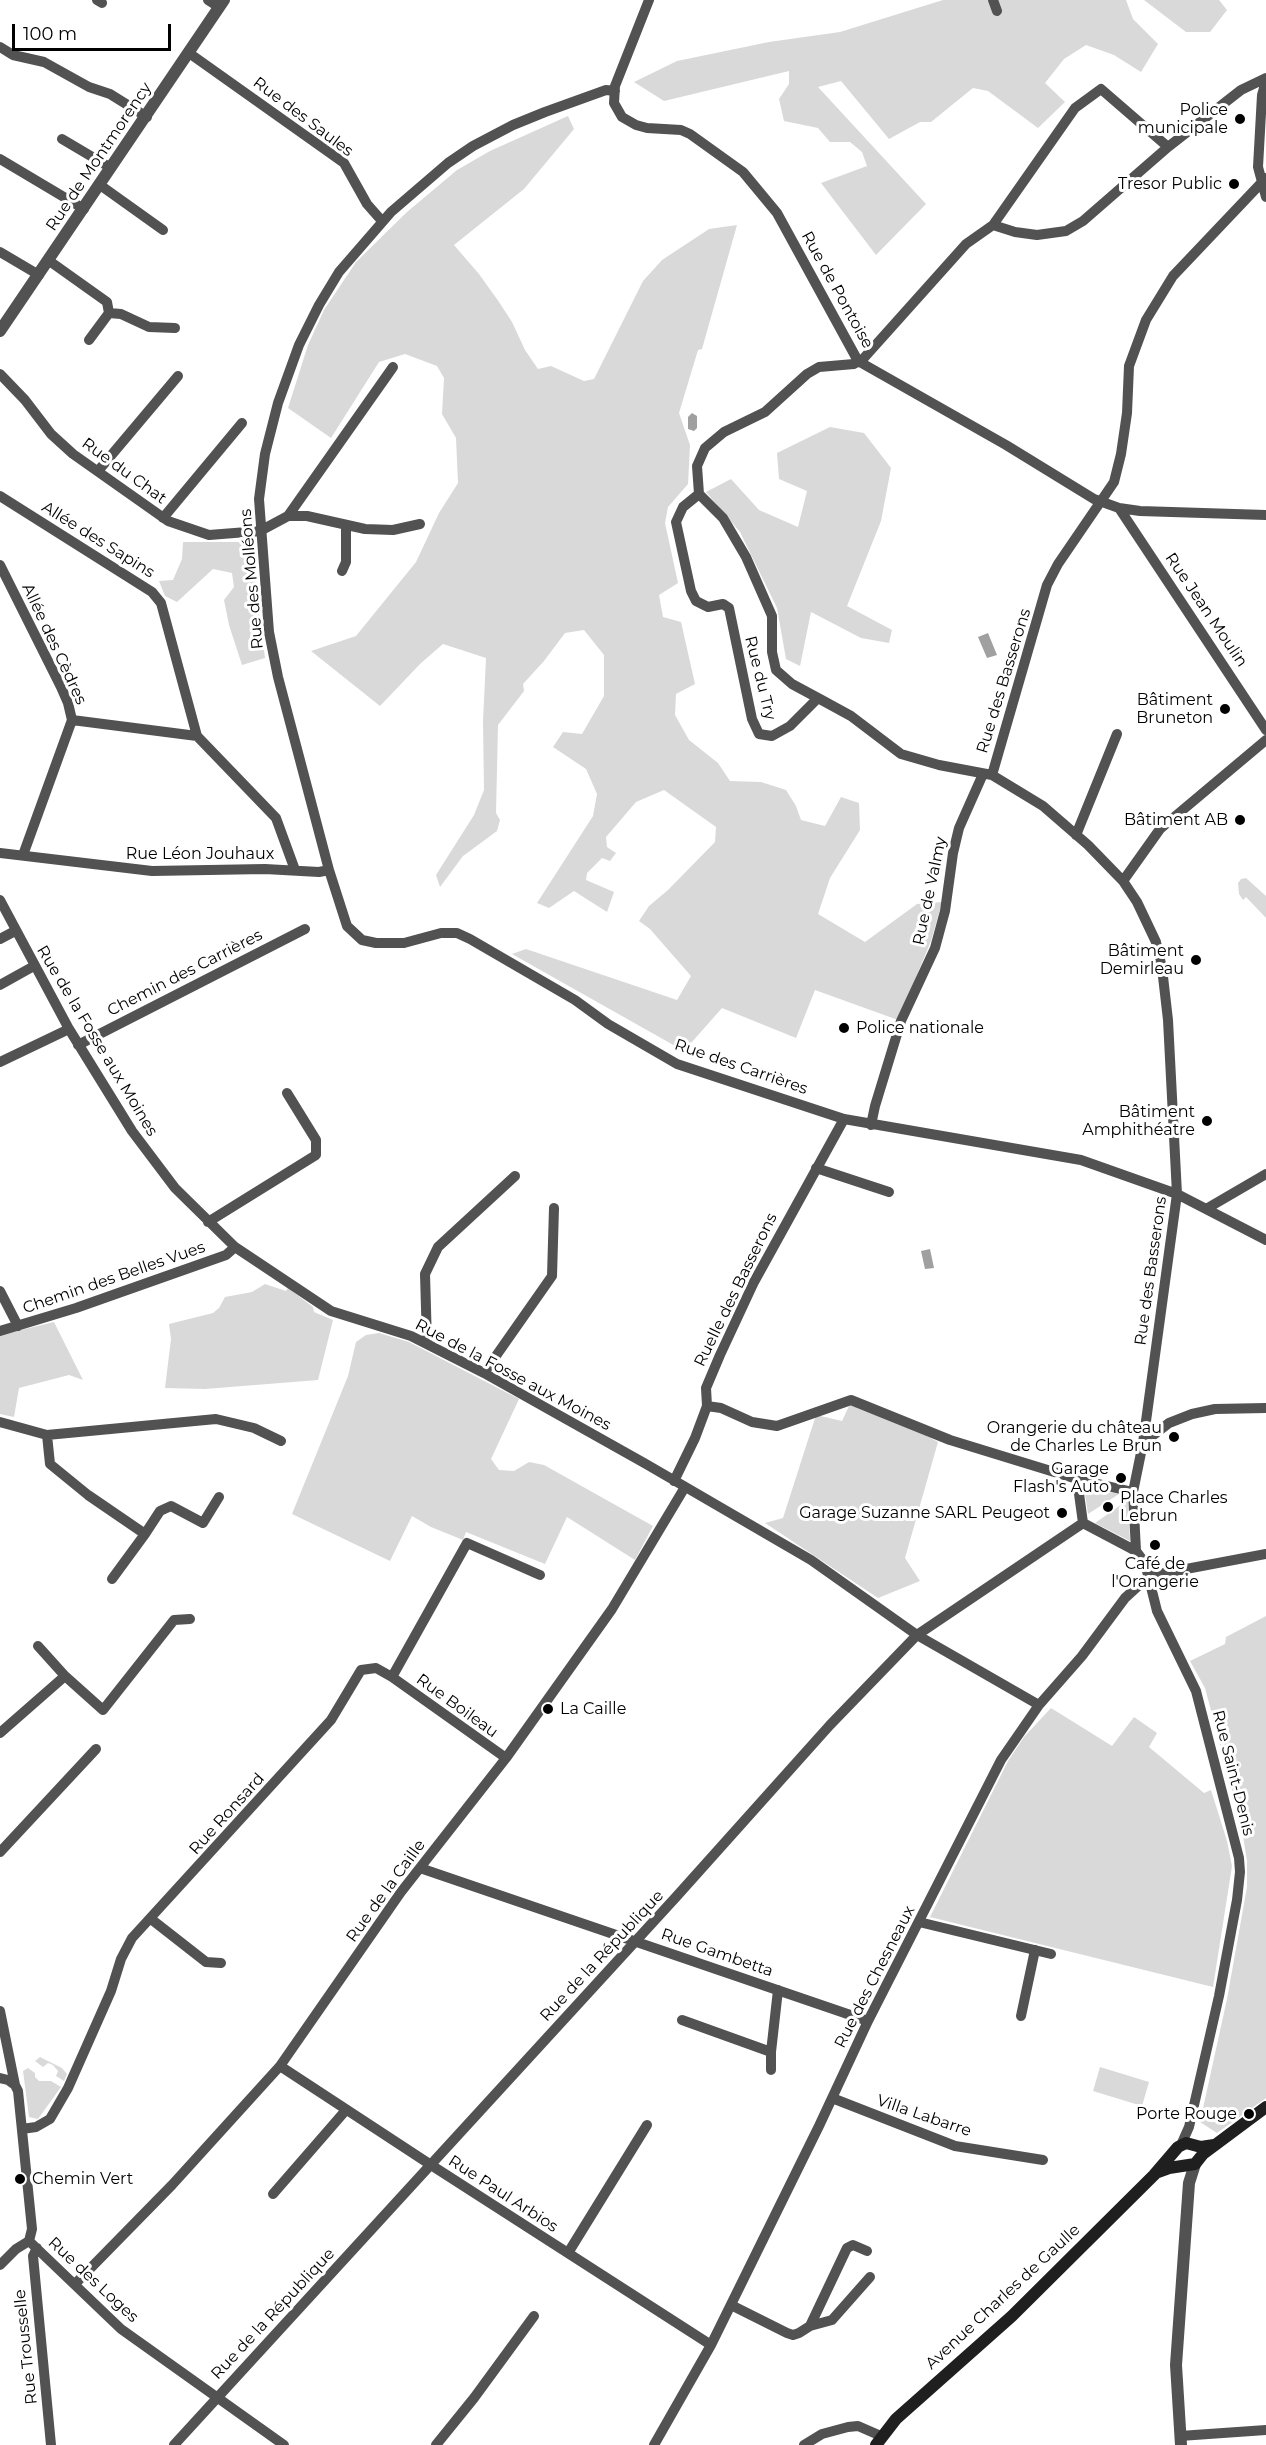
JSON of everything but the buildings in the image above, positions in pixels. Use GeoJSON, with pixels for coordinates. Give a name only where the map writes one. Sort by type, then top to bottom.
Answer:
{"type":"FeatureCollection","features":[{"type":"Feature","properties":{"kind":"main road"},"geometry":{"type":"LineString","coordinates":[[1188,2155],[1214,2145],[1266,2108]]}},
{"type":"Feature","properties":{"kind":"main road","name":"Avenue Charles de Gaulle"},"geometry":{"type":"LineString","coordinates":[[878,2441],[904,2411],[1012,2316],[1154,2175],[1188,2155]]}},
{"type":"Feature","properties":{"kind":"street"},"geometry":{"type":"LineString","coordinates":[[208,0],[222,4]]}},
{"type":"Feature","properties":{"kind":"street"},"geometry":{"type":"LineString","coordinates":[[615,91],[634,35],[649,0]]}},
{"type":"Feature","properties":{"kind":"street"},"geometry":{"type":"LineString","coordinates":[[993,0],[997,12]]}},
{"type":"Feature","properties":{"kind":"street","name":"Rue de Montmorency"},"geometry":{"type":"LineString","coordinates":[[0,331],[222,4]]}},
{"type":"Feature","properties":{"kind":"street"},"geometry":{"type":"LineString","coordinates":[[0,47],[13,55],[44,62],[89,87],[110,94],[147,117]]}},
{"type":"Feature","properties":{"kind":"street","name":"Rue des Saules"},"geometry":{"type":"LineString","coordinates":[[189,53],[344,163],[367,204],[382,221]]}},
{"type":"Feature","properties":{"kind":"street"},"geometry":{"type":"LineString","coordinates":[[993,225],[1015,232],[1037,235],[1066,231],[1083,221],[1168,147],[1241,90],[1266,79]]}},
{"type":"Feature","properties":{"kind":"street"},"geometry":{"type":"LineString","coordinates":[[1266,79],[1262,95],[1258,167],[1264,179],[1266,197]]}},
{"type":"Feature","properties":{"kind":"street"},"geometry":{"type":"LineString","coordinates":[[699,494],[697,466],[700,455],[718,437],[765,412],[807,374],[819,367],[854,364],[858,361],[966,244],[993,225],[1075,108],[1101,89],[1168,147]]}},
{"type":"Feature","properties":{"kind":"street","name":"Rue des Molléons"},"geometry":{"type":"LineString","coordinates":[[329,870],[269,632],[259,499],[264,454],[278,402],[299,345],[319,305],[339,272],[382,221],[431,177],[473,146],[513,125],[545,112],[606,90],[615,91]]}},
{"type":"Feature","properties":{"kind":"street","name":"Rue de Pontoise"},"geometry":{"type":"LineString","coordinates":[[615,91],[614,103],[622,117],[647,128],[681,130],[690,134],[743,172],[777,213],[858,361],[1100,501],[1119,508],[1150,512],[1266,515]]}},
{"type":"Feature","properties":{"kind":"street"},"geometry":{"type":"LineString","coordinates":[[62,140],[111,168]]}},
{"type":"Feature","properties":{"kind":"street"},"geometry":{"type":"LineString","coordinates":[[0,159],[84,209]]}},
{"type":"Feature","properties":{"kind":"street","name":"Rue des Basserons"},"geometry":{"type":"LineString","coordinates":[[1136,1551],[1133,1492],[1143,1443],[1177,1194],[1168,1020],[1162,968],[1156,942],[1137,902],[1123,881],[1043,806],[987,775],[1047,585],[1053,572],[1114,482],[1127,413],[1128,374],[1134,349],[1146,320],[1173,276],[1264,179]]}},
{"type":"Feature","properties":{"kind":"street"},"geometry":{"type":"LineString","coordinates":[[100,185],[164,230]]}},
{"type":"Feature","properties":{"kind":"street"},"geometry":{"type":"LineString","coordinates":[[0,252],[39,274]]}},
{"type":"Feature","properties":{"kind":"street"},"geometry":{"type":"LineString","coordinates":[[48,260],[107,302],[109,313],[89,340]]}},
{"type":"Feature","properties":{"kind":"street"},"geometry":{"type":"LineString","coordinates":[[109,313],[121,314],[149,327],[175,328]]}},
{"type":"Feature","properties":{"kind":"street"},"geometry":{"type":"LineString","coordinates":[[260,531],[288,516],[393,367]]}},
{"type":"Feature","properties":{"kind":"street","name":"Rue du Chat"},"geometry":{"type":"LineString","coordinates":[[0,374],[25,400],[51,434],[163,518],[209,536],[260,531]]}},
{"type":"Feature","properties":{"kind":"street"},"geometry":{"type":"LineString","coordinates":[[98,471],[178,376]]}},
{"type":"Feature","properties":{"kind":"street"},"geometry":{"type":"LineString","coordinates":[[163,518],[242,423]]}},
{"type":"Feature","properties":{"kind":"street","name":"Rue du Try"},"geometry":{"type":"LineString","coordinates":[[699,494],[723,518],[746,557],[772,616],[772,652],[776,670],[792,684],[818,698],[790,726],[772,736],[759,734],[752,718],[729,608],[723,604],[708,607],[696,601],[691,591],[676,522],[683,507],[699,494]]}},
{"type":"Feature","properties":{"kind":"street","name":"Allée des Sapins"},"geometry":{"type":"LineString","coordinates":[[0,496],[152,592],[161,603],[197,736],[276,818],[295,870]]}},
{"type":"Feature","properties":{"kind":"street","name":"Rue Jean Moulin"},"geometry":{"type":"LineString","coordinates":[[1119,508],[1266,730]]}},
{"type":"Feature","properties":{"kind":"street"},"geometry":{"type":"LineString","coordinates":[[1133,528],[1133,518],[1150,512]]}},
{"type":"Feature","properties":{"kind":"street"},"geometry":{"type":"LineString","coordinates":[[288,516],[306,516],[346,526],[393,530],[420,524]]}},
{"type":"Feature","properties":{"kind":"street"},"geometry":{"type":"LineString","coordinates":[[342,571],[346,562],[346,526]]}},
{"type":"Feature","properties":{"kind":"street","name":"Allée des Cèdres"},"geometry":{"type":"LineString","coordinates":[[0,565],[61,687],[72,720],[197,736]]}},
{"type":"Feature","properties":{"kind":"street"},"geometry":{"type":"LineString","coordinates":[[818,698],[851,716],[901,754],[987,775]]}},
{"type":"Feature","properties":{"kind":"street"},"geometry":{"type":"LineString","coordinates":[[23,855],[72,720]]}},
{"type":"Feature","properties":{"kind":"street"},"geometry":{"type":"LineString","coordinates":[[1076,835],[1117,734]]}},
{"type":"Feature","properties":{"kind":"street"},"geometry":{"type":"LineString","coordinates":[[1123,881],[1160,829],[1266,740]]}},
{"type":"Feature","properties":{"kind":"street","name":"Rue de Valmy"},"geometry":{"type":"LineString","coordinates":[[871,1125],[902,1021],[935,948],[945,911],[959,828],[987,775]]}},
{"type":"Feature","properties":{"kind":"street","name":"Rue Léon Jouhaux"},"geometry":{"type":"LineString","coordinates":[[0,854],[152,871],[295,870],[319,872],[329,870]]}},
{"type":"Feature","properties":{"kind":"street","name":"Rue des Carrières"},"geometry":{"type":"LineString","coordinates":[[329,870],[347,926],[362,940],[394,944],[441,933],[457,933],[575,1000],[608,1024],[678,1064],[844,1119],[1081,1160],[1177,1194],[1266,1240]]}},
{"type":"Feature","properties":{"kind":"street","name":"Rue de la Fosse aux Moines"},"geometry":{"type":"LineString","coordinates":[[0,900],[78,1045],[152,1160],[191,1206],[235,1247],[331,1311],[427,1343],[674,1480],[811,1560],[917,1635],[1039,1705]]}},
{"type":"Feature","properties":{"kind":"street","name":"Chemin des Carrières"},"geometry":{"type":"LineString","coordinates":[[78,1045],[305,929]]}},
{"type":"Feature","properties":{"kind":"street"},"geometry":{"type":"LineString","coordinates":[[0,939],[15,931]]}},
{"type":"Feature","properties":{"kind":"street"},"geometry":{"type":"LineString","coordinates":[[0,985],[34,966]]}},
{"type":"Feature","properties":{"kind":"street"},"geometry":{"type":"LineString","coordinates":[[0,1062],[69,1029]]}},
{"type":"Feature","properties":{"kind":"street"},"geometry":{"type":"LineString","coordinates":[[208,1222],[316,1155],[316,1140],[287,1093]]}},
{"type":"Feature","properties":{"kind":"street","name":"Ruelle des Basserons"},"geometry":{"type":"LineString","coordinates":[[674,1480],[695,1438],[707,1406],[706,1388],[754,1282],[844,1119]]}},
{"type":"Feature","properties":{"kind":"street"},"geometry":{"type":"LineString","coordinates":[[816,1168],[890,1192]]}},
{"type":"Feature","properties":{"kind":"street"},"geometry":{"type":"LineString","coordinates":[[1206,1209],[1266,1174]]}},
{"type":"Feature","properties":{"kind":"street"},"geometry":{"type":"LineString","coordinates":[[427,1343],[425,1274],[438,1247],[515,1176]]}},
{"type":"Feature","properties":{"kind":"street"},"geometry":{"type":"LineString","coordinates":[[484,1373],[552,1276],[554,1208]]}},
{"type":"Feature","properties":{"kind":"street","name":"Chemin des Belles Vues"},"geometry":{"type":"LineString","coordinates":[[0,1330],[18,1326],[226,1255],[235,1247]]}},
{"type":"Feature","properties":{"kind":"street"},"geometry":{"type":"LineString","coordinates":[[0,1291],[18,1326]]}},
{"type":"Feature","properties":{"kind":"street"},"geometry":{"type":"LineString","coordinates":[[707,1406],[721,1408],[752,1422],[777,1426],[851,1400],[950,1440],[1077,1479],[1133,1492]]}},
{"type":"Feature","properties":{"kind":"street"},"geometry":{"type":"LineString","coordinates":[[1143,1443],[1169,1423],[1192,1414],[1215,1409],[1265,1411]]}},
{"type":"Feature","properties":{"kind":"street"},"geometry":{"type":"LineString","coordinates":[[0,1422],[47,1435],[216,1419],[254,1428],[281,1441]]}},
{"type":"Feature","properties":{"kind":"street"},"geometry":{"type":"LineString","coordinates":[[47,1435],[47,1457],[50,1464],[88,1495],[145,1534]]}},
{"type":"Feature","properties":{"kind":"street"},"geometry":{"type":"LineString","coordinates":[[1077,1479],[1083,1523],[1136,1551],[1145,1563],[1149,1576],[1266,1554]]}},
{"type":"Feature","properties":{"kind":"street","name":"Rue de la Caille"},"geometry":{"type":"LineString","coordinates":[[75,2284],[172,2185],[280,2066],[420,1868],[506,1758],[612,1609],[685,1487]]}},
{"type":"Feature","properties":{"kind":"street"},"geometry":{"type":"LineString","coordinates":[[112,1580],[160,1511],[171,1506],[203,1523],[219,1497]]}},
{"type":"Feature","properties":{"kind":"street","name":"Rue de la République"},"geometry":{"type":"LineString","coordinates":[[174,2445],[830,1725],[917,1635],[1083,1523]]}},
{"type":"Feature","properties":{"kind":"street"},"geometry":{"type":"LineString","coordinates":[[392,1677],[468,1543],[540,1575]]}},
{"type":"Feature","properties":{"kind":"street","name":"Rue des Chesneaux"},"geometry":{"type":"LineString","coordinates":[[654,2445],[711,2345],[868,2021],[1001,1760],[1039,1705],[1082,1656],[1125,1598],[1149,1576]]}},
{"type":"Feature","properties":{"kind":"street","name":"Rue Saint-Denis"},"geometry":{"type":"LineString","coordinates":[[1149,1576],[1157,1611],[1199,1701],[1235,1841],[1240,1872],[1219,1996],[1189,2127],[1188,2155]]}},
{"type":"Feature","properties":{"kind":"street"},"geometry":{"type":"LineString","coordinates":[[38,1646],[65,1676],[103,1710],[174,1620],[190,1619]]}},
{"type":"Feature","properties":{"kind":"street","name":"Rue Ronsard"},"geometry":{"type":"LineString","coordinates":[[22,2129],[36,2127],[50,2119],[68,2088],[126,1948],[331,1720],[361,1670],[376,1668],[392,1677]]}},
{"type":"Feature","properties":{"kind":"street"},"geometry":{"type":"LineString","coordinates":[[0,1733],[65,1676]]}},
{"type":"Feature","properties":{"kind":"street","name":"Rue Boileau"},"geometry":{"type":"LineString","coordinates":[[392,1677],[506,1758]]}},
{"type":"Feature","properties":{"kind":"street"},"geometry":{"type":"LineString","coordinates":[[0,1852],[96,1749]]}},
{"type":"Feature","properties":{"kind":"street","name":"Rue Gambetta"},"geometry":{"type":"LineString","coordinates":[[420,1868],[868,2021]]}},
{"type":"Feature","properties":{"kind":"street"},"geometry":{"type":"LineString","coordinates":[[150,1919],[206,1962],[221,1963]]}},
{"type":"Feature","properties":{"kind":"street"},"geometry":{"type":"LineString","coordinates":[[919,1922],[1051,1954]]}},
{"type":"Feature","properties":{"kind":"street"},"geometry":{"type":"LineString","coordinates":[[1021,2016],[1035,1950]]}},
{"type":"Feature","properties":{"kind":"street"},"geometry":{"type":"LineString","coordinates":[[771,2070],[778,1990]]}},
{"type":"Feature","properties":{"kind":"street","name":"Rue Trousselle"},"geometry":{"type":"LineString","coordinates":[[0,2011],[18,2091],[51,2445]]}},
{"type":"Feature","properties":{"kind":"street"},"geometry":{"type":"LineString","coordinates":[[682,2020],[771,2052]]}},
{"type":"Feature","properties":{"kind":"street"},"geometry":{"type":"LineString","coordinates":[[0,2047],[4,2026]]}},
{"type":"Feature","properties":{"kind":"street","name":"Rue Paul Arbios"},"geometry":{"type":"LineString","coordinates":[[280,2066],[711,2345]]}},
{"type":"Feature","properties":{"kind":"street"},"geometry":{"type":"LineString","coordinates":[[0,2078],[15,2085]]}},
{"type":"Feature","properties":{"kind":"street","name":"Villa Labarre"},"geometry":{"type":"LineString","coordinates":[[832,2098],[955,2146],[1043,2160]]}},
{"type":"Feature","properties":{"kind":"street"},"geometry":{"type":"LineString","coordinates":[[273,2194],[346,2110]]}},
{"type":"Feature","properties":{"kind":"street"},"geometry":{"type":"LineString","coordinates":[[568,2253],[646,2125]]}},
{"type":"Feature","properties":{"kind":"street"},"geometry":{"type":"LineString","coordinates":[[1188,2155],[1189,2183],[1176,2365],[1181,2441],[1266,2430]]}},
{"type":"Feature","properties":{"kind":"street"},"geometry":{"type":"LineString","coordinates":[[0,2265],[16,2249],[33,2244]]}},
{"type":"Feature","properties":{"kind":"street","name":"Rue des Loges"},"geometry":{"type":"LineString","coordinates":[[33,2244],[121,2329],[284,2445]]}},
{"type":"Feature","properties":{"kind":"street"},"geometry":{"type":"LineString","coordinates":[[810,2325],[847,2248],[853,2245],[867,2251]]}},
{"type":"Feature","properties":{"kind":"street"},"geometry":{"type":"LineString","coordinates":[[731,2305],[793,2335],[810,2325],[832,2320],[870,2277]]}},
{"type":"Feature","properties":{"kind":"street"},"geometry":{"type":"LineString","coordinates":[[436,2445],[474,2398],[534,2316]]}},
{"type":"Feature","properties":{"kind":"street"},"geometry":{"type":"LineString","coordinates":[[804,2445],[822,2434],[858,2426],[878,2441]]}},
{"type":"Feature","properties":{"kind":"shaded area"},"geometry":{"type":"Polygon","coordinates":[[[943,0],[1126,0],[1133,19],[1158,44],[1141,72],[1114,55],[1086,45],[1064,59],[1045,83],[1065,102],[1038,128],[988,91],[973,88],[931,122],[920,122],[889,139],[841,81],[818,87],[926,204],[876,255],[821,183],[867,166],[862,152],[850,142],[830,142],[818,128],[784,121],[779,99],[789,84],[789,71],[664,101],[634,82],[677,61],[769,42],[840,32],[943,0]]]}},
{"type":"Feature","properties":{"kind":"shaded area"},"geometry":{"type":"Polygon","coordinates":[[[1144,0],[1219,0],[1227,10],[1210,32],[1186,32],[1144,0]]]}},
{"type":"Feature","properties":{"kind":"shaded area"},"geometry":{"type":"Polygon","coordinates":[[[568,116],[574,129],[524,189],[454,245],[499,302],[538,369],[551,366],[584,381],[594,379],[643,281],[662,260],[709,229],[737,225],[702,349],[698,350],[679,413],[690,445],[688,484],[668,507],[665,523],[678,583],[659,595],[663,617],[681,622],[695,684],[676,694],[675,715],[689,740],[718,763],[730,781],[761,782],[786,790],[801,820],[825,826],[841,797],[859,803],[860,830],[830,878],[818,914],[865,942],[917,904],[942,902],[931,941],[898,1020],[815,990],[796,1038],[722,1008],[684,1051],[512,954],[526,949],[677,1000],[691,976],[650,929],[639,921],[649,906],[715,842],[716,827],[664,790],[636,802],[606,837],[607,847],[616,853],[610,861],[602,858],[587,873],[586,880],[614,892],[607,912],[574,891],[549,908],[537,903],[593,816],[597,794],[586,769],[553,747],[563,732],[582,734],[604,696],[604,655],[584,630],[565,633],[523,684],[524,691],[498,725],[496,813],[500,820],[497,831],[463,856],[440,887],[436,875],[474,815],[484,790],[483,721],[486,658],[443,644],[421,663],[380,706],[311,651],[356,636],[416,562],[439,513],[458,483],[456,438],[442,414],[444,378],[437,366],[405,354],[379,362],[331,438],[288,408],[308,345],[324,310],[356,262],[407,212],[457,170],[490,151],[568,116]]]}},
{"type":"Feature","properties":{"kind":"shaded area"},"geometry":{"type":"Polygon","coordinates":[[[692,413],[697,416],[697,428],[694,431],[688,429],[688,417],[692,413]]]}},
{"type":"Feature","properties":{"kind":"shaded area"},"geometry":{"type":"Polygon","coordinates":[[[830,427],[864,433],[891,468],[881,521],[847,606],[892,630],[889,643],[861,638],[811,612],[800,666],[786,659],[777,608],[740,532],[706,492],[731,479],[759,510],[798,527],[807,491],[779,479],[777,453],[830,427]]]}},
{"type":"Feature","properties":{"kind":"shaded area"},"geometry":{"type":"Polygon","coordinates":[[[183,542],[244,542],[251,553],[265,658],[242,665],[229,625],[224,600],[234,587],[232,573],[213,569],[177,602],[165,596],[159,581],[173,580],[182,559],[183,542]]]}},
{"type":"Feature","properties":{"kind":"shaded area"},"geometry":{"type":"Polygon","coordinates":[[[988,633],[997,655],[987,658],[978,637],[988,633]]]}},
{"type":"Feature","properties":{"kind":"shaded area"},"geometry":{"type":"Polygon","coordinates":[[[1246,878],[1266,896],[1266,918],[1246,897],[1243,900],[1239,894],[1238,883],[1241,879],[1246,878]]]}},
{"type":"Feature","properties":{"kind":"shaded area"},"geometry":{"type":"Polygon","coordinates":[[[930,1249],[934,1268],[925,1269],[921,1251],[930,1249]]]}},
{"type":"Feature","properties":{"kind":"shaded area"},"geometry":{"type":"Polygon","coordinates":[[[265,1284],[286,1291],[288,1288],[313,1307],[314,1312],[333,1320],[318,1380],[205,1389],[165,1388],[171,1339],[169,1324],[213,1313],[225,1297],[252,1292],[265,1284]]]}},
{"type":"Feature","properties":{"kind":"shaded area"},"geometry":{"type":"Polygon","coordinates":[[[54,1322],[83,1380],[69,1375],[19,1388],[14,1417],[0,1414],[0,1335],[54,1322]]]}},
{"type":"Feature","properties":{"kind":"shaded area"},"geometry":{"type":"Polygon","coordinates":[[[379,1333],[409,1342],[519,1399],[491,1459],[499,1470],[514,1471],[529,1462],[544,1465],[653,1526],[635,1560],[567,1517],[545,1564],[466,1532],[463,1540],[431,1527],[412,1516],[390,1561],[292,1514],[348,1376],[356,1342],[366,1335],[379,1333]]]}},
{"type":"Feature","properties":{"kind":"shaded area"},"geometry":{"type":"Polygon","coordinates":[[[850,1404],[916,1430],[938,1442],[905,1558],[920,1581],[878,1598],[765,1523],[783,1518],[816,1415],[842,1421],[850,1404]]]}},
{"type":"Feature","properties":{"kind":"shaded area"},"geometry":{"type":"Polygon","coordinates":[[[1084,1487],[1119,1494],[1088,1514],[1084,1487]]]}},
{"type":"Feature","properties":{"kind":"shaded area"},"geometry":{"type":"Polygon","coordinates":[[[1128,1500],[1130,1541],[1095,1523],[1128,1500]]]}},
{"type":"Feature","properties":{"kind":"shaded area"},"geometry":{"type":"Polygon","coordinates":[[[1266,1616],[1266,2098],[1217,2133],[1200,2122],[1227,1999],[1247,1887],[1247,1861],[1241,1823],[1205,1688],[1190,1661],[1225,1644],[1226,1637],[1266,1616]]]}},
{"type":"Feature","properties":{"kind":"shaded area"},"geometry":{"type":"Polygon","coordinates":[[[1051,1708],[1112,1746],[1134,1717],[1157,1733],[1149,1747],[1204,1793],[1211,1790],[1227,1841],[1232,1866],[1213,1987],[930,1917],[1008,1761],[1024,1737],[1051,1708]]]}},
{"type":"Feature","properties":{"kind":"shaded area"},"geometry":{"type":"Polygon","coordinates":[[[40,2057],[62,2068],[67,2074],[64,2081],[56,2076],[58,2071],[53,2065],[48,2063],[43,2067],[35,2061],[40,2057]]]}},
{"type":"Feature","properties":{"kind":"shaded area"},"geometry":{"type":"Polygon","coordinates":[[[1100,2067],[1149,2082],[1142,2106],[1093,2091],[1100,2067]]]}},
{"type":"Feature","properties":{"kind":"shaded area"},"geometry":{"type":"Polygon","coordinates":[[[28,2068],[35,2073],[39,2081],[51,2081],[61,2087],[38,2119],[29,2117],[23,2071],[28,2068]]]}},
{"type":"Feature","properties":{"kind":"place","name":"Police municipale"},"geometry":{"type":"Point","coordinates":[1240,119]}},
{"type":"Feature","properties":{"kind":"place","name":"Tresor Public"},"geometry":{"type":"Point","coordinates":[1234,184]}},
{"type":"Feature","properties":{"kind":"place","name":"Bâtiment Bruneton"},"geometry":{"type":"Point","coordinates":[1225,709]}},
{"type":"Feature","properties":{"kind":"place","name":"Bâtiment AB"},"geometry":{"type":"Point","coordinates":[1240,820]}},
{"type":"Feature","properties":{"kind":"place","name":"Bâtiment Demirleau"},"geometry":{"type":"Point","coordinates":[1196,960]}},
{"type":"Feature","properties":{"kind":"place","name":"Police nationale"},"geometry":{"type":"Point","coordinates":[844,1028]}},
{"type":"Feature","properties":{"kind":"place","name":"Bâtiment Amphithéatre"},"geometry":{"type":"Point","coordinates":[1207,1121]}},
{"type":"Feature","properties":{"kind":"place","name":"Orangerie du château de Charles Le Brun"},"geometry":{"type":"Point","coordinates":[1174,1437]}},
{"type":"Feature","properties":{"kind":"place","name":"Garage Flash's Auto"},"geometry":{"type":"Point","coordinates":[1121,1478]}},
{"type":"Feature","properties":{"kind":"place","name":"Place Charles Lebrun"},"geometry":{"type":"Point","coordinates":[1108,1507]}},
{"type":"Feature","properties":{"kind":"place","name":"Garage Suzanne SARL Peugeot"},"geometry":{"type":"Point","coordinates":[1062,1513]}},
{"type":"Feature","properties":{"kind":"place","name":"Café de l'Orangerie"},"geometry":{"type":"Point","coordinates":[1155,1545]}},
{"type":"Feature","properties":{"kind":"place","name":"La Caille"},"geometry":{"type":"Point","coordinates":[548,1709]}},
{"type":"Feature","properties":{"kind":"place","name":"Porte Rouge"},"geometry":{"type":"Point","coordinates":[1249,2114]}},
{"type":"Feature","properties":{"kind":"place","name":"Chemin Vert"},"geometry":{"type":"Point","coordinates":[20,2179]}}]}
